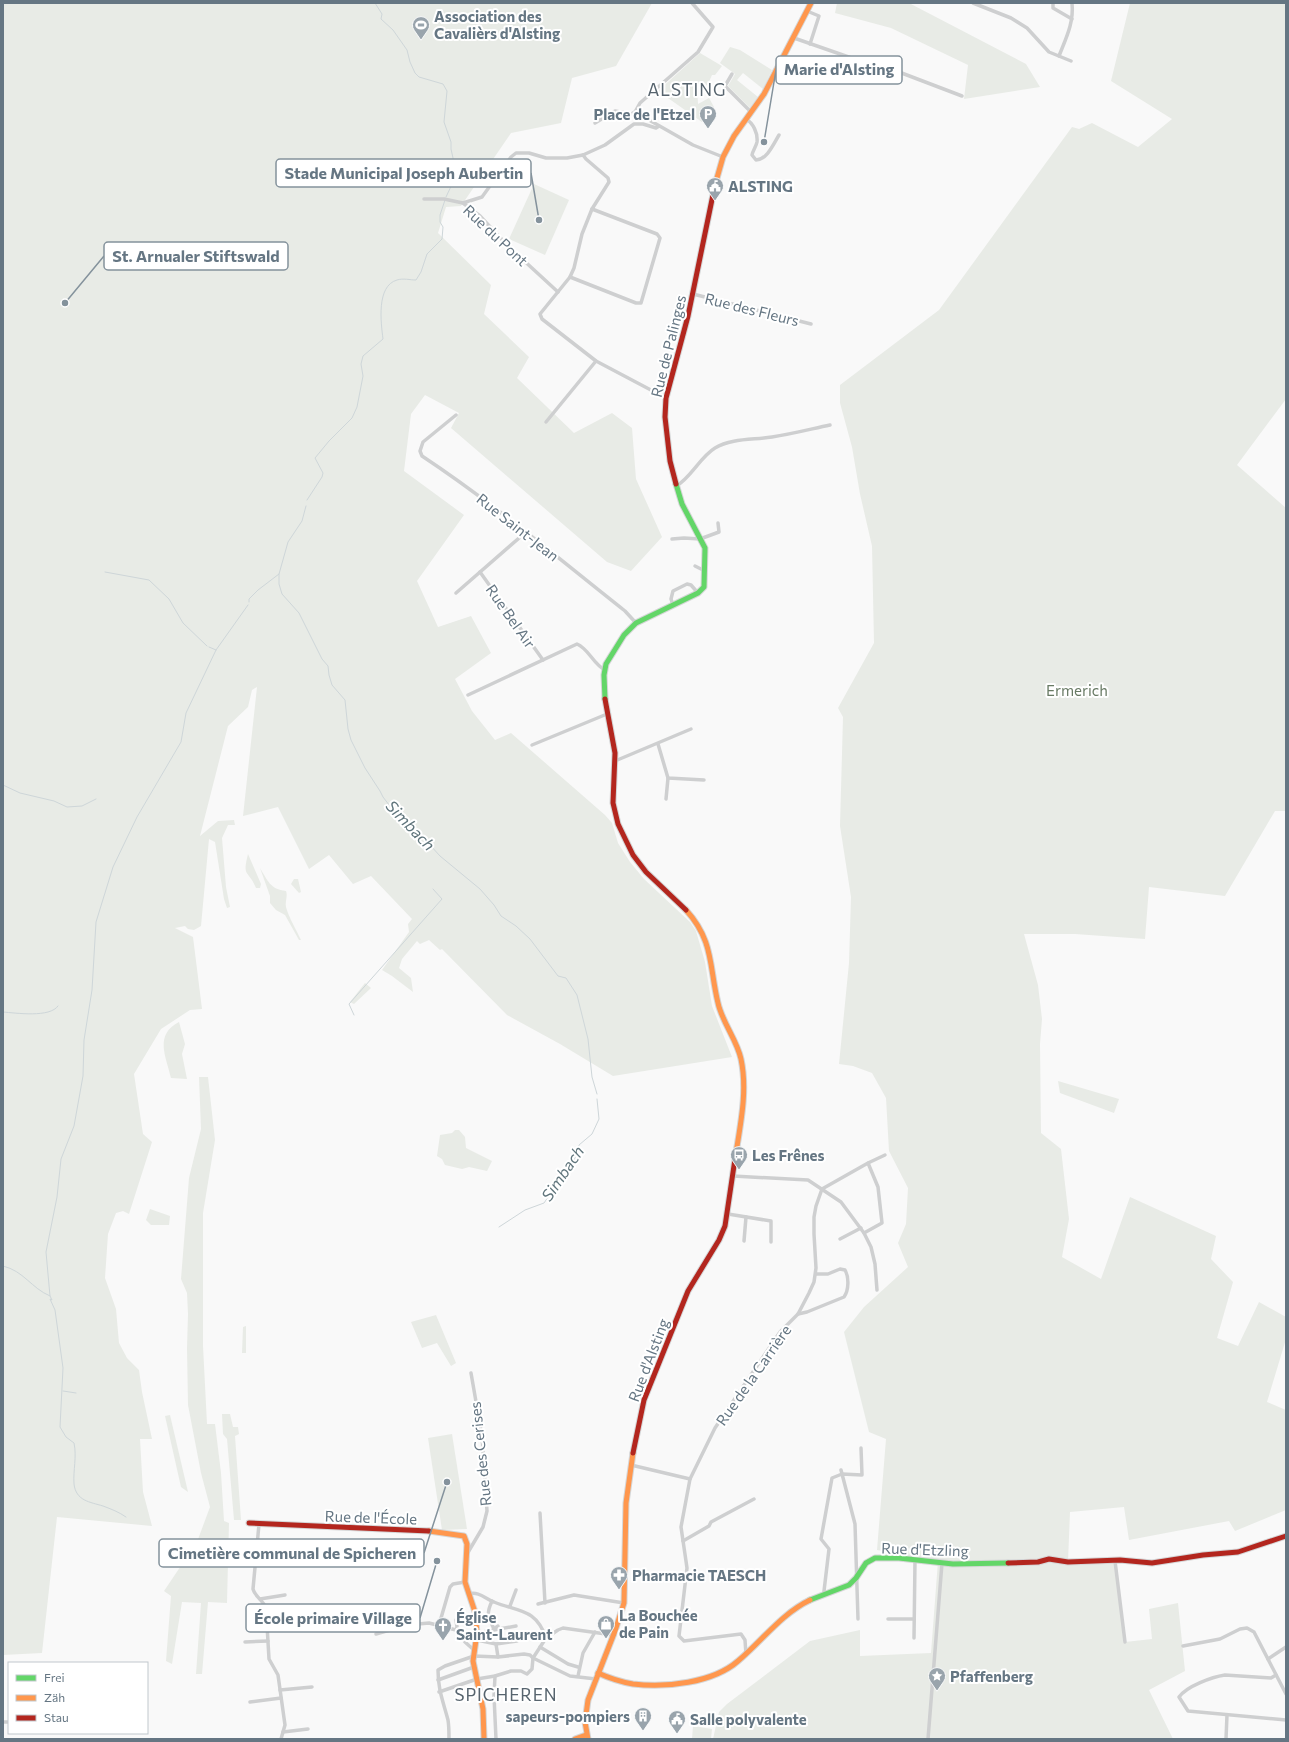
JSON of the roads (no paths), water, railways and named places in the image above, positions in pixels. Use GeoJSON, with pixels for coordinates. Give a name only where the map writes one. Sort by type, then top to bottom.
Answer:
{"type":"FeatureCollection","features":[{"type":"Feature","properties":{"kind":"main road","name":"Rue de Palinges"},"geometry":{"type":"LineString","coordinates":[[698,593],[704,587],[706,552],[682,504],[676,486],[666,440],[666,398],[693,294],[716,177],[723,157],[734,136],[764,94],[811,3]]}},
{"type":"Feature","properties":{"kind":"main road"},"geometry":{"type":"LineString","coordinates":[[615,761],[607,714],[604,684],[605,670],[609,659],[624,635],[636,624],[698,593]]}},
{"type":"Feature","properties":{"kind":"main road","name":"Rue d'Alsting"},"geometry":{"type":"LineString","coordinates":[[587,1737],[586,1712],[588,1700],[624,1603],[625,1516],[638,1421],[647,1390],[666,1348],[688,1291],[719,1240],[728,1214],[744,1088],[741,1058],[718,1004],[712,963],[702,931],[697,922],[682,905],[646,872],[633,855],[618,824],[613,798],[615,761]]}},
{"type":"Feature","properties":{"kind":"main road","name":"Rue de l'École"},"geometry":{"type":"LineString","coordinates":[[249,1523],[433,1531],[458,1534],[466,1539],[467,1554],[465,1582],[475,1612],[477,1640],[473,1655],[474,1667],[483,1709],[484,1739]]}},
{"type":"Feature","properties":{"kind":"main road","name":"Rue d'Etzling"},"geometry":{"type":"LineString","coordinates":[[598,1673],[616,1680],[634,1684],[682,1683],[716,1676],[746,1655],[784,1618],[808,1600],[835,1592],[851,1584],[857,1578],[864,1564],[875,1558],[886,1557],[942,1563],[1038,1562],[1049,1559],[1068,1562],[1115,1561],[1152,1564],[1203,1555],[1238,1552],[1286,1536]]}},
{"type":"Feature","properties":{"kind":"main road"},"geometry":{"type":"LineString","coordinates":[[575,1739],[587,1737]]}},
{"type":"Feature","properties":{"kind":"street"},"geometry":{"type":"LineString","coordinates":[[595,123],[615,111],[631,114],[634,112],[640,103],[698,52],[713,27],[692,3]]}},
{"type":"Feature","properties":{"kind":"street"},"geometry":{"type":"LineString","coordinates":[[973,3],[1011,18],[1027,28],[1049,52],[1071,61]]}},
{"type":"Feature","properties":{"kind":"street"},"geometry":{"type":"LineString","coordinates":[[1053,3],[1053,8],[1072,19]]}},
{"type":"Feature","properties":{"kind":"street"},"geometry":{"type":"LineString","coordinates":[[1058,56],[1069,32],[1072,19],[1072,3]]}},
{"type":"Feature","properties":{"kind":"street"},"geometry":{"type":"LineString","coordinates":[[807,11],[819,16],[810,44]]}},
{"type":"Feature","properties":{"kind":"street"},"geometry":{"type":"LineString","coordinates":[[794,38],[863,62],[878,64],[962,96]]}},
{"type":"Feature","properties":{"kind":"street"},"geometry":{"type":"LineString","coordinates":[[732,74],[725,86],[750,112]]}},
{"type":"Feature","properties":{"kind":"street"},"geometry":{"type":"LineString","coordinates":[[634,112],[693,145],[723,157]]}},
{"type":"Feature","properties":{"kind":"street"},"geometry":{"type":"LineString","coordinates":[[746,118],[753,125],[756,135],[756,142],[752,155],[756,160],[761,160],[765,157],[779,135]]}},
{"type":"Feature","properties":{"kind":"street"},"geometry":{"type":"LineString","coordinates":[[464,203],[482,198],[511,157],[516,153],[529,153],[546,158],[567,158],[583,155],[605,145],[634,124],[642,124],[656,128],[659,126]]}},
{"type":"Feature","properties":{"kind":"street"},"geometry":{"type":"LineString","coordinates":[[583,155],[608,178],[610,182],[592,209],[582,234],[574,268],[570,277],[540,314],[542,319],[596,361],[666,398]]}},
{"type":"Feature","properties":{"kind":"street","name":"Rue du Pont"},"geometry":{"type":"LineString","coordinates":[[424,199],[445,199],[464,203],[480,216],[508,246],[558,292]]}},
{"type":"Feature","properties":{"kind":"street"},"geometry":{"type":"LineString","coordinates":[[570,277],[636,304],[641,303],[660,238],[657,234],[592,209]]}},
{"type":"Feature","properties":{"kind":"street","name":"Rue des Fleurs"},"geometry":{"type":"LineString","coordinates":[[693,294],[812,324]]}},
{"type":"Feature","properties":{"kind":"street"},"geometry":{"type":"LineString","coordinates":[[546,422],[596,361]]}},
{"type":"Feature","properties":{"kind":"street","name":"Rue Saint-Jean"},"geometry":{"type":"LineString","coordinates":[[456,415],[423,442],[420,451],[422,456],[454,477],[526,532],[625,611],[636,624]]}},
{"type":"Feature","properties":{"kind":"street"},"geometry":{"type":"LineString","coordinates":[[676,486],[682,483],[703,457],[716,447],[728,442],[773,437],[830,425]]}},
{"type":"Feature","properties":{"kind":"street"},"geometry":{"type":"LineString","coordinates":[[672,540],[684,538],[700,539],[719,532],[718,523]]}},
{"type":"Feature","properties":{"kind":"street"},"geometry":{"type":"LineString","coordinates":[[456,593],[526,532]]}},
{"type":"Feature","properties":{"kind":"street"},"geometry":{"type":"LineString","coordinates":[[695,566],[706,572]]}},
{"type":"Feature","properties":{"kind":"street","name":"Rue Bel Air"},"geometry":{"type":"LineString","coordinates":[[480,572],[543,660]]}},
{"type":"Feature","properties":{"kind":"street"},"geometry":{"type":"LineString","coordinates":[[673,605],[671,599],[673,591],[686,584],[691,585],[698,593]]}},
{"type":"Feature","properties":{"kind":"street"},"geometry":{"type":"LineString","coordinates":[[468,695],[577,644],[581,646],[598,667],[605,670]]}},
{"type":"Feature","properties":{"kind":"street"},"geometry":{"type":"LineString","coordinates":[[532,746],[607,714]]}},
{"type":"Feature","properties":{"kind":"street"},"geometry":{"type":"LineString","coordinates":[[615,761],[691,729]]}},
{"type":"Feature","properties":{"kind":"street"},"geometry":{"type":"LineString","coordinates":[[658,744],[668,778],[666,799]]}},
{"type":"Feature","properties":{"kind":"street"},"geometry":{"type":"LineString","coordinates":[[668,778],[704,780]]}},
{"type":"Feature","properties":{"kind":"street"},"geometry":{"type":"LineString","coordinates":[[822,1189],[885,1155]]}},
{"type":"Feature","properties":{"kind":"street"},"geometry":{"type":"LineString","coordinates":[[864,1233],[882,1223],[878,1186],[868,1163]]}},
{"type":"Feature","properties":{"kind":"street"},"geometry":{"type":"LineString","coordinates":[[733,1176],[808,1180],[841,1202],[861,1228],[871,1247],[875,1264],[877,1290]]}},
{"type":"Feature","properties":{"kind":"street","name":"Rue de la Carrière"},"geometry":{"type":"LineString","coordinates":[[746,1655],[745,1640],[741,1634],[684,1641],[679,1636],[687,1568],[681,1527],[690,1479],[716,1428],[780,1332],[798,1314],[814,1282],[816,1274],[814,1217],[822,1189]]}},
{"type":"Feature","properties":{"kind":"street"},"geometry":{"type":"LineString","coordinates":[[728,1214],[771,1221],[771,1242]]}},
{"type":"Feature","properties":{"kind":"street"},"geometry":{"type":"LineString","coordinates":[[744,1240],[746,1217]]}},
{"type":"Feature","properties":{"kind":"street"},"geometry":{"type":"LineString","coordinates":[[840,1239],[861,1228]]}},
{"type":"Feature","properties":{"kind":"street"},"geometry":{"type":"LineString","coordinates":[[798,1314],[807,1312],[844,1297],[846,1294],[848,1288],[847,1272],[845,1270],[840,1269],[828,1274],[816,1274]]}},
{"type":"Feature","properties":{"kind":"street","name":"Rue des Cerises"},"geometry":{"type":"LineString","coordinates":[[467,1554],[483,1527],[487,1511],[482,1436],[471,1373]]}},
{"type":"Feature","properties":{"kind":"street"},"geometry":{"type":"LineString","coordinates":[[824,1591],[829,1549],[821,1539],[832,1478],[842,1474],[862,1474],[861,1448]]}},
{"type":"Feature","properties":{"kind":"street"},"geometry":{"type":"LineString","coordinates":[[631,1465],[690,1479]]}},
{"type":"Feature","properties":{"kind":"street"},"geometry":{"type":"LineString","coordinates":[[841,1470],[855,1524],[858,1619]]}},
{"type":"Feature","properties":{"kind":"street"},"geometry":{"type":"LineString","coordinates":[[683,1541],[709,1526],[711,1522],[754,1499]]}},
{"type":"Feature","properties":{"kind":"street"},"geometry":{"type":"LineString","coordinates":[[540,1513],[545,1603]]}},
{"type":"Feature","properties":{"kind":"street"},"geometry":{"type":"LineString","coordinates":[[259,1524],[253,1589],[254,1594],[260,1599],[266,1608],[269,1659],[278,1675],[285,1724],[281,1739]]}},
{"type":"Feature","properties":{"kind":"street"},"geometry":{"type":"LineString","coordinates":[[914,1638],[915,1560]]}},
{"type":"Feature","properties":{"kind":"street"},"geometry":{"type":"LineString","coordinates":[[1115,1561],[1125,1642]]}},
{"type":"Feature","properties":{"kind":"street"},"geometry":{"type":"LineString","coordinates":[[928,1739],[942,1563]]}},
{"type":"Feature","properties":{"kind":"street"},"geometry":{"type":"LineString","coordinates":[[439,1625],[450,1587],[453,1584],[465,1582]]}},
{"type":"Feature","properties":{"kind":"street"},"geometry":{"type":"LineString","coordinates":[[510,1606],[516,1590]]}},
{"type":"Feature","properties":{"kind":"street"},"geometry":{"type":"LineString","coordinates":[[468,1594],[479,1594],[504,1606],[510,1606],[530,1612],[540,1625],[546,1638]]}},
{"type":"Feature","properties":{"kind":"street"},"geometry":{"type":"LineString","coordinates":[[260,1599],[285,1595]]}},
{"type":"Feature","properties":{"kind":"street"},"geometry":{"type":"LineString","coordinates":[[538,1604],[574,1595],[624,1603]]}},
{"type":"Feature","properties":{"kind":"street"},"geometry":{"type":"LineString","coordinates":[[492,1601],[488,1611],[488,1616],[494,1629]]}},
{"type":"Feature","properties":{"kind":"street"},"geometry":{"type":"LineString","coordinates":[[888,1619],[914,1619]]}},
{"type":"Feature","properties":{"kind":"street"},"geometry":{"type":"LineString","coordinates":[[456,1620],[456,1630]]}},
{"type":"Feature","properties":{"kind":"street"},"geometry":{"type":"LineString","coordinates":[[376,1634],[406,1625],[429,1623],[439,1625],[456,1630],[473,1655]]}},
{"type":"Feature","properties":{"kind":"street"},"geometry":{"type":"LineString","coordinates":[[477,1633],[487,1632],[498,1626]]}},
{"type":"Feature","properties":{"kind":"street"},"geometry":{"type":"LineString","coordinates":[[494,1629],[516,1626]]}},
{"type":"Feature","properties":{"kind":"street"},"geometry":{"type":"LineString","coordinates":[[439,1692],[477,1679],[495,1676],[511,1671],[521,1671],[527,1674],[532,1669],[533,1658],[546,1638],[563,1628],[613,1635]]}},
{"type":"Feature","properties":{"kind":"street"},"geometry":{"type":"LineString","coordinates":[[1183,1646],[1220,1639],[1240,1629],[1247,1628],[1254,1632],[1286,1694]]}},
{"type":"Feature","properties":{"kind":"street"},"geometry":{"type":"LineString","coordinates":[[578,1676],[578,1667],[583,1652],[595,1632]]}},
{"type":"Feature","properties":{"kind":"street"},"geometry":{"type":"LineString","coordinates":[[477,1640],[496,1644],[517,1641]]}},
{"type":"Feature","properties":{"kind":"street"},"geometry":{"type":"LineString","coordinates":[[245,1642],[268,1641]]}},
{"type":"Feature","properties":{"kind":"street"},"geometry":{"type":"LineString","coordinates":[[496,1644],[498,1657]]}},
{"type":"Feature","properties":{"kind":"street"},"geometry":{"type":"LineString","coordinates":[[540,1647],[568,1664],[578,1667]]}},
{"type":"Feature","properties":{"kind":"street"},"geometry":{"type":"LineString","coordinates":[[1268,1659],[1286,1647]]}},
{"type":"Feature","properties":{"kind":"street"},"geometry":{"type":"LineString","coordinates":[[449,1739],[448,1721],[439,1692],[438,1680],[438,1670],[445,1666],[473,1655],[498,1657],[524,1654],[530,1655],[533,1658],[570,1676],[596,1679]]}},
{"type":"Feature","properties":{"kind":"street"},"geometry":{"type":"LineString","coordinates":[[438,1680],[474,1667]]}},
{"type":"Feature","properties":{"kind":"street"},"geometry":{"type":"LineString","coordinates":[[1276,1675],[1271,1678],[1225,1675],[1218,1676],[1184,1691],[1179,1697],[1188,1711],[1286,1720]]}},
{"type":"Feature","properties":{"kind":"street"},"geometry":{"type":"LineString","coordinates":[[495,1676],[494,1696],[496,1739]]}},
{"type":"Feature","properties":{"kind":"street"},"geometry":{"type":"LineString","coordinates":[[280,1690],[312,1687]]}},
{"type":"Feature","properties":{"kind":"street"},"geometry":{"type":"LineString","coordinates":[[250,1702],[281,1698]]}},
{"type":"Feature","properties":{"kind":"street"},"geometry":{"type":"LineString","coordinates":[[1226,1739],[1227,1714]]}},
{"type":"Feature","properties":{"kind":"street"},"geometry":{"type":"LineString","coordinates":[[284,1732],[308,1729]]}},
{"type":"Feature","properties":{"kind":"waterway","name":"Simbach"},"geometry":{"type":"LineString","coordinates":[[375,3],[382,14],[381,19],[393,30],[407,50],[415,73],[419,77],[443,84],[447,91],[444,122],[451,142],[455,167],[454,180],[446,197]]}},
{"type":"Feature","properties":{"kind":"waterway","name":"Simbach"},"geometry":{"type":"LineString","coordinates":[[307,500],[323,473],[315,458],[329,441],[352,418],[357,407],[363,376],[361,364],[363,356],[383,339],[381,306],[386,290],[390,284],[397,280],[416,280],[421,272],[427,254],[442,239],[443,227],[440,222],[440,215],[445,200]]}},
{"type":"Feature","properties":{"kind":"waterway","name":"Simbach"},"geometry":{"type":"LineString","coordinates":[[306,506],[302,521],[288,542],[279,574],[279,584],[282,594],[299,613],[322,659],[328,666],[332,685],[345,700],[348,729],[351,740],[365,768],[393,810],[410,823],[440,856],[480,889],[494,905],[501,916],[516,926],[530,939],[558,976],[566,978],[577,995],[588,1039],[592,1077],[597,1094]]}},
{"type":"Feature","properties":{"kind":"waterway"},"geometry":{"type":"LineString","coordinates":[[105,572],[149,580],[169,599],[183,623],[207,646]]}},
{"type":"Feature","properties":{"kind":"waterway"},"geometry":{"type":"LineString","coordinates":[[249,602],[249,599],[258,590],[279,574]]}},
{"type":"Feature","properties":{"kind":"waterway"},"geometry":{"type":"LineString","coordinates":[[126,1517],[112,1509],[84,1500],[75,1490],[74,1443],[66,1437],[60,1427],[63,1368],[55,1310],[50,1299],[52,1300],[50,1296],[46,1252],[57,1197],[61,1159],[74,1126],[83,1076],[84,1040],[92,990],[96,922],[113,867],[137,817],[181,742],[186,713],[216,650],[248,605]]}},
{"type":"Feature","properties":{"kind":"waterway"},"geometry":{"type":"LineString","coordinates":[[209,647],[216,650]]}},
{"type":"Feature","properties":{"kind":"waterway"},"geometry":{"type":"LineString","coordinates":[[3,785],[20,793],[54,801],[67,807],[82,806],[96,799]]}},
{"type":"Feature","properties":{"kind":"waterway"},"geometry":{"type":"LineString","coordinates":[[354,1015],[349,1004],[442,899],[433,889]]}},
{"type":"Feature","properties":{"kind":"waterway"},"geometry":{"type":"LineString","coordinates":[[3,1012],[32,1014],[48,1012],[54,1010],[58,1006]]}},
{"type":"Feature","properties":{"kind":"waterway","name":"Simbach"},"geometry":{"type":"LineString","coordinates":[[499,1227],[525,1210],[544,1203],[553,1190],[559,1176],[574,1161],[579,1145],[592,1134],[599,1119],[597,1099]]}},
{"type":"Feature","properties":{"kind":"waterway"},"geometry":{"type":"LineString","coordinates":[[3,1266],[17,1272],[43,1293],[50,1296]]}},
{"type":"Feature","properties":{"kind":"waterway"},"geometry":{"type":"LineString","coordinates":[[63,1391],[76,1393]]}},
{"type":"Feature","properties":{"kind":"place","name":"Association des Cavalièrs d'Alsting"},"geometry":{"type":"Point","coordinates":[421,40]}},
{"type":"Feature","properties":{"kind":"place","name":"Place de l'Etzel"},"geometry":{"type":"Point","coordinates":[708,129]}},
{"type":"Feature","properties":{"kind":"place","name":"Marie d'Alsting"},"geometry":{"type":"Point","coordinates":[764,142]}},
{"type":"Feature","properties":{"kind":"place","name":"ALSTING"},"geometry":{"type":"Point","coordinates":[715,201]}},
{"type":"Feature","properties":{"kind":"place","name":"Stade Municipal Joseph Aubertin"},"geometry":{"type":"Point","coordinates":[539,220]}},
{"type":"Feature","properties":{"kind":"place","name":"St. Arnualer Stiftswald"},"geometry":{"type":"Point","coordinates":[65,303]}},
{"type":"Feature","properties":{"kind":"place","name":"Les Frênes"},"geometry":{"type":"Point","coordinates":[739,1170]}},
{"type":"Feature","properties":{"kind":"place","name":"Cimetière communal de Spicheren"},"geometry":{"type":"Point","coordinates":[447,1482]}},
{"type":"Feature","properties":{"kind":"place","name":"École primaire Village"},"geometry":{"type":"Point","coordinates":[437,1561]}},
{"type":"Feature","properties":{"kind":"place","name":"Pharmacie TAESCH"},"geometry":{"type":"Point","coordinates":[619,1590]}},
{"type":"Feature","properties":{"kind":"place","name":"La Bouchée de Pain"},"geometry":{"type":"Point","coordinates":[606,1639]}},
{"type":"Feature","properties":{"kind":"place","name":"Église Saint-Laurent"},"geometry":{"type":"Point","coordinates":[443,1641]}},
{"type":"Feature","properties":{"kind":"place","name":"Pfaffenberg"},"geometry":{"type":"Point","coordinates":[937,1691]}},
{"type":"Feature","properties":{"kind":"place","name":"sapeurs-pompiers"},"geometry":{"type":"Point","coordinates":[643,1731]}},
{"type":"Feature","properties":{"kind":"place","name":"Salle polyvalente"},"geometry":{"type":"Point","coordinates":[677,1734]}},
{"type":"Feature","properties":{"kind":"district","name":"ALSTING"},"geometry":{"type":"Point","coordinates":[687,89]}},
{"type":"Feature","properties":{"kind":"district","name":"SPICHEREN"},"geometry":{"type":"Point","coordinates":[506,1694]}},
{"type":"Feature","properties":{"kind":"park label","name":"Ermerich"},"geometry":{"type":"Point","coordinates":[1077,690]}}]}
